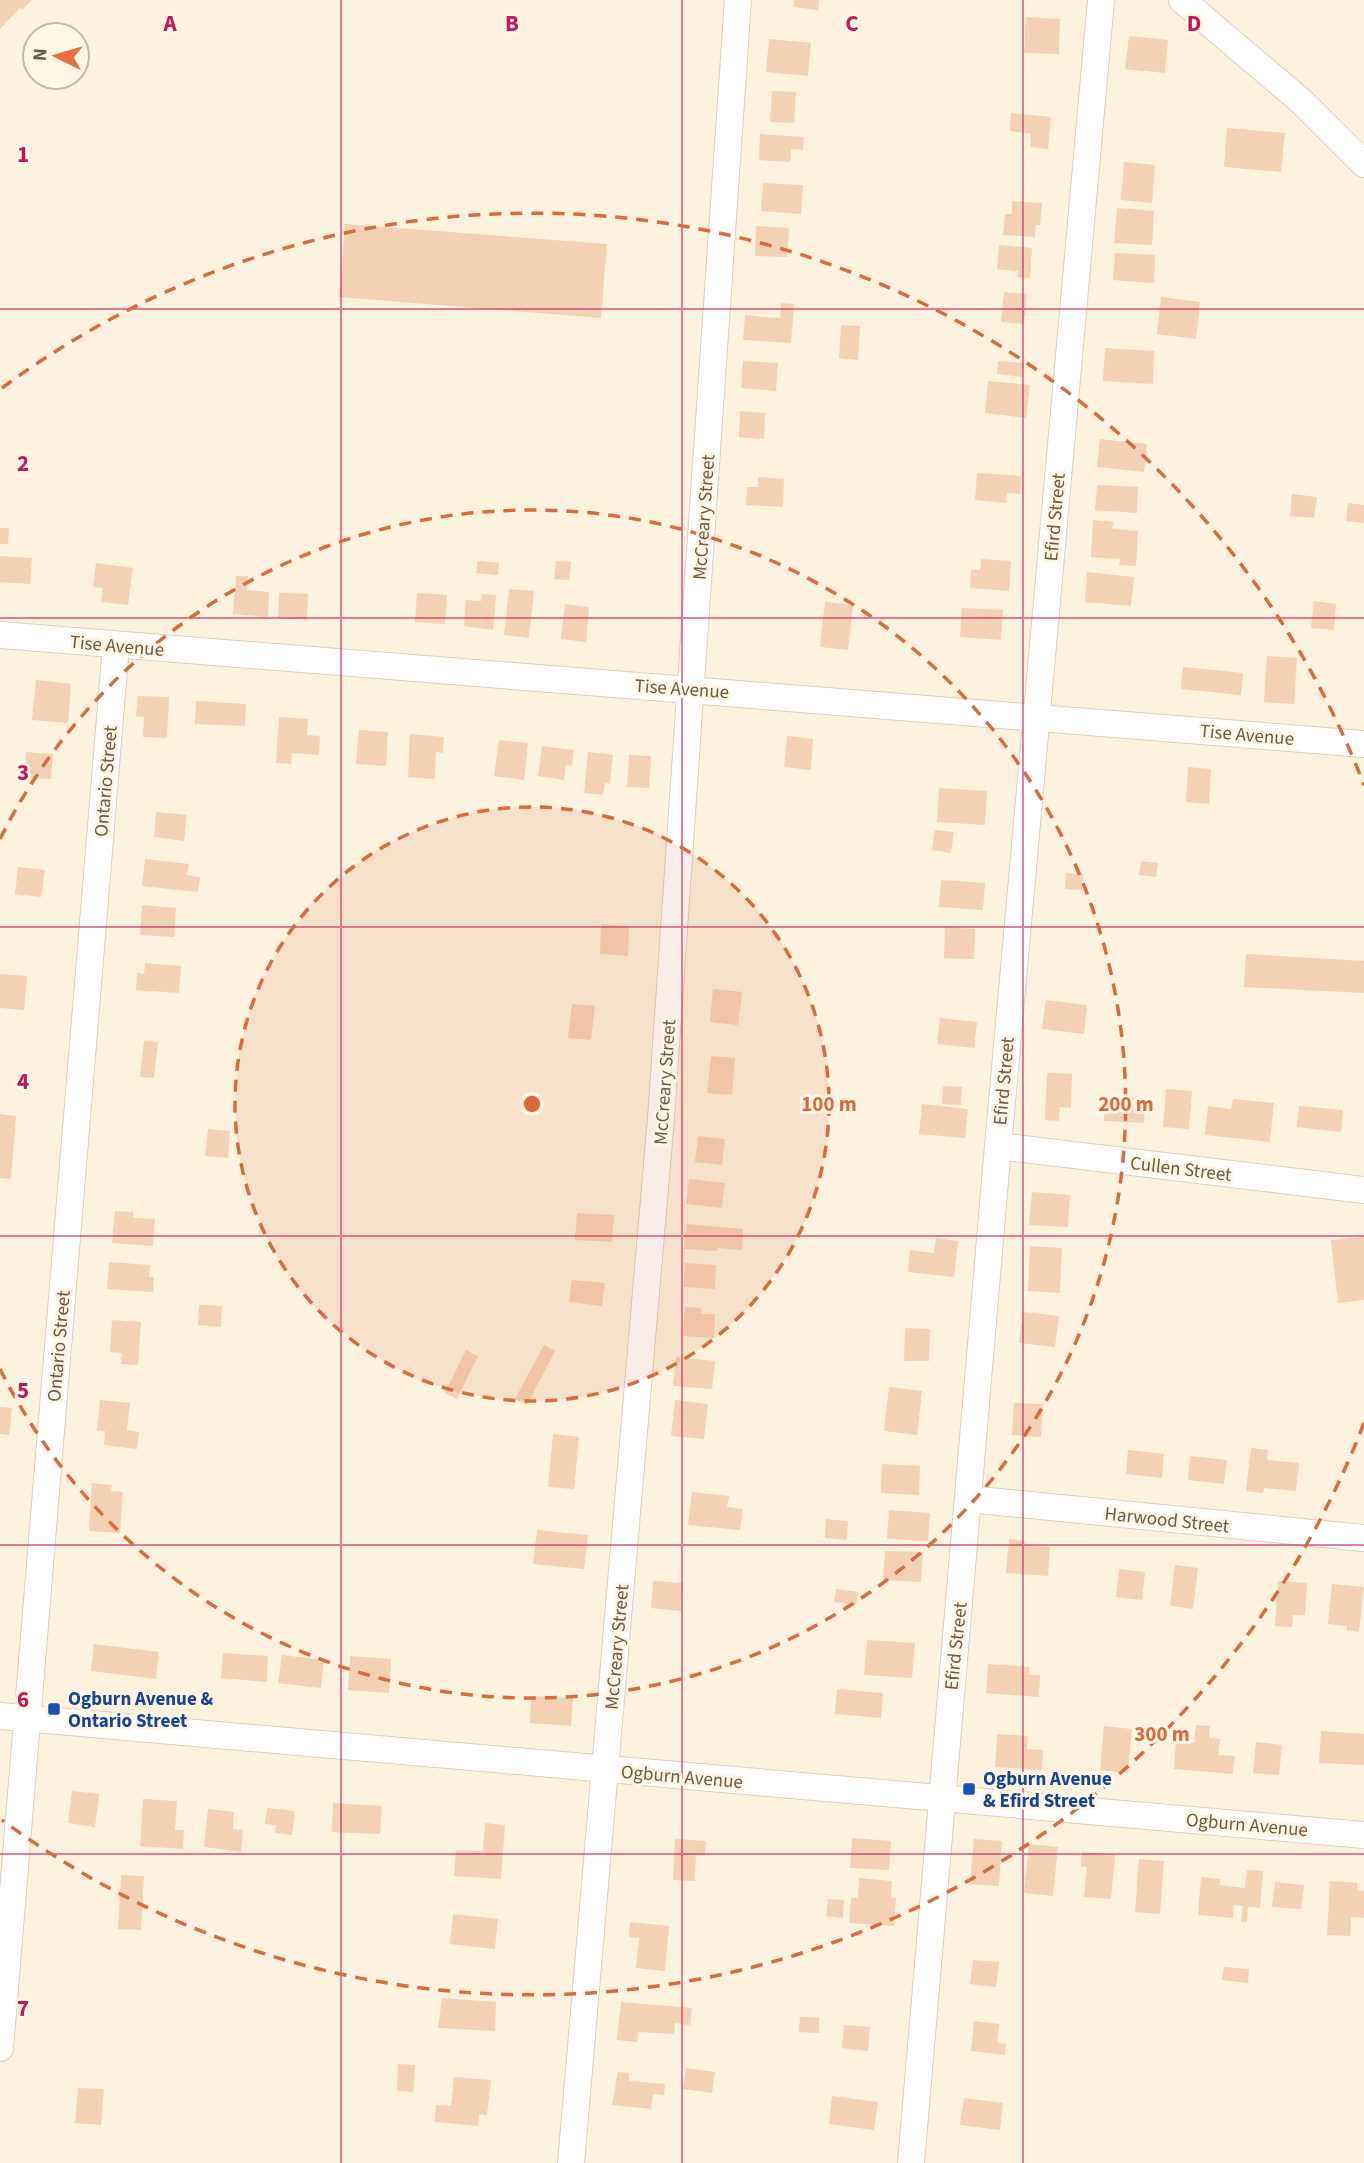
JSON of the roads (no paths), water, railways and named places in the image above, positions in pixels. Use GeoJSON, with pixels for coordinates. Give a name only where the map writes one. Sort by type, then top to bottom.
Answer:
{"type":"FeatureCollection","features":[{"type":"Feature","properties":{"kind":"street","name":"McCreary Street"},"geometry":{"type":"LineString","coordinates":[[571,2163],[662,1118],[738,0]]}},
{"type":"Feature","properties":{"kind":"street","name":"Efird Street"},"geometry":{"type":"LineString","coordinates":[[911,2163],[943,1797],[944,1755],[1101,0]]}},
{"type":"Feature","properties":{"kind":"street"},"geometry":{"type":"LineString","coordinates":[[1182,0],[1302,102],[1364,164]]}},
{"type":"Feature","properties":{"kind":"street","name":"Tise Avenue"},"geometry":{"type":"LineString","coordinates":[[0,635],[1364,744]]}},
{"type":"Feature","properties":{"kind":"street","name":"Ontario Street"},"geometry":{"type":"LineString","coordinates":[[0,2040],[13,1717],[116,645]]}},
{"type":"Feature","properties":{"kind":"street","name":"Cullen Street"},"geometry":{"type":"LineString","coordinates":[[998,1146],[1364,1190]]}},
{"type":"Feature","properties":{"kind":"street","name":"Harwood Street"},"geometry":{"type":"LineString","coordinates":[[969,1499],[1364,1538]]}},
{"type":"Feature","properties":{"kind":"street","name":"Ogburn Avenue"},"geometry":{"type":"LineString","coordinates":[[13,1717],[1364,1835]]}},
{"type":"Feature","properties":{"kind":"place","name":"Ogburn Avenue & Ontario Street"},"geometry":{"type":"Point","coordinates":[54,1709]}},
{"type":"Feature","properties":{"kind":"place","name":"Ogburn Avenue & Efird Street"},"geometry":{"type":"Point","coordinates":[969,1789]}}]}
